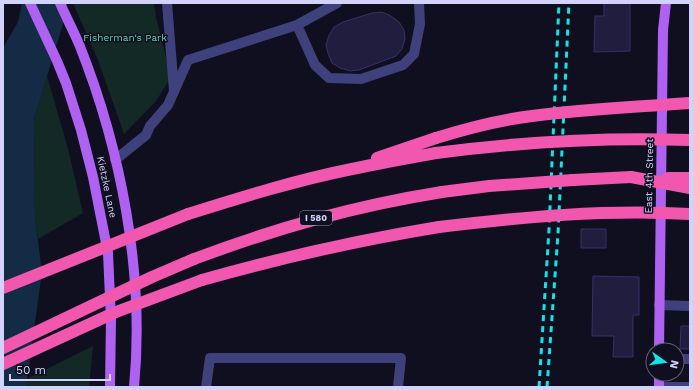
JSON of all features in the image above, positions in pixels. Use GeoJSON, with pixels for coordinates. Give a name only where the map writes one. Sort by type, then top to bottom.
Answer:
{"type":"FeatureCollection","features":[{"type":"Feature","properties":{"kind":"highway"},"geometry":{"type":"LineString","coordinates":[[317,177],[476,126],[559,112],[690,103]]}},
{"type":"Feature","properties":{"kind":"highway"},"geometry":{"type":"LineString","coordinates":[[3,288],[188,214],[234,199],[352,169],[436,153],[521,144],[632,139],[690,140]]}},
{"type":"Feature","properties":{"kind":"highway"},"geometry":{"type":"LineString","coordinates":[[631,177],[690,178]]}},
{"type":"Feature","properties":{"kind":"highway"},"geometry":{"type":"LineString","coordinates":[[631,177],[690,188]]}},
{"type":"Feature","properties":{"kind":"highway","name":"I 580"},"geometry":{"type":"LineString","coordinates":[[3,348],[152,276],[266,233],[313,219],[368,205],[442,192],[538,182],[631,177]]}},
{"type":"Feature","properties":{"kind":"highway"},"geometry":{"type":"LineString","coordinates":[[3,364],[116,312],[202,280],[318,250],[439,227],[492,221],[559,215],[632,213],[690,214]]}},
{"type":"Feature","properties":{"kind":"main road","name":"Kietzke Lane"},"geometry":{"type":"LineString","coordinates":[[30,3],[66,83],[81,130],[93,177],[108,253],[111,320],[110,387]]}},
{"type":"Feature","properties":{"kind":"main road","name":"Kietzke Lane"},"geometry":{"type":"LineString","coordinates":[[60,3],[79,44],[95,89],[120,183],[129,233],[136,296],[136,354],[134,387]]}},
{"type":"Feature","properties":{"kind":"main road","name":"East 4th Street"},"geometry":{"type":"LineString","coordinates":[[659,342],[663,30],[666,3]]}},
{"type":"Feature","properties":{"kind":"street"},"geometry":{"type":"LineString","coordinates":[[167,3],[174,92]]}},
{"type":"Feature","properties":{"kind":"street"},"geometry":{"type":"LineString","coordinates":[[115,160],[146,135],[150,126],[168,105],[188,60],[297,25],[337,3]]}},
{"type":"Feature","properties":{"kind":"street"},"geometry":{"type":"LineString","coordinates":[[297,25],[315,64],[329,78],[362,79],[404,65],[414,54],[420,24],[419,3]]}},
{"type":"Feature","properties":{"kind":"street"},"geometry":{"type":"LineString","coordinates":[[659,305],[690,306]]}},
{"type":"Feature","properties":{"kind":"street"},"geometry":{"type":"LineString","coordinates":[[206,387],[210,358],[401,358],[398,387]]}},
{"type":"Feature","properties":{"kind":"street"},"geometry":{"type":"LineString","coordinates":[[659,387],[690,387]]}},
{"type":"Feature","properties":{"kind":"green space","name":"Fisherman's Park"},"geometry":{"type":"Polygon","coordinates":[[[73,3],[154,3],[156,18],[171,77],[156,101],[124,134],[98,60],[73,3]]]}},
{"type":"Feature","properties":{"kind":"green space"},"geometry":{"type":"Polygon","coordinates":[[[47,76],[68,149],[83,213],[38,239],[35,218],[34,119],[47,76]]]}},
{"type":"Feature","properties":{"kind":"green space"},"geometry":{"type":"Polygon","coordinates":[[[93,346],[89,387],[26,387],[27,379],[93,346]]]}},
{"type":"Feature","properties":{"kind":"water"},"geometry":{"type":"Polygon","coordinates":[[[22,3],[67,3],[66,14],[34,119],[35,218],[42,272],[26,387],[3,387],[3,48],[18,22],[22,3]]]}},
{"type":"Feature","properties":{"kind":"building"},"geometry":{"type":"Polygon","coordinates":[[[604,3],[630,3],[630,51],[594,52],[595,16],[604,16],[604,3]]]}},
{"type":"Feature","properties":{"kind":"building"},"geometry":{"type":"Polygon","coordinates":[[[382,12],[399,22],[404,30],[405,39],[402,49],[396,56],[359,70],[350,71],[340,68],[332,63],[326,45],[329,35],[334,27],[343,22],[372,13],[382,12]]]}},
{"type":"Feature","properties":{"kind":"building"},"geometry":{"type":"Polygon","coordinates":[[[581,229],[606,229],[606,248],[581,248],[581,229]]]}},
{"type":"Feature","properties":{"kind":"building"},"geometry":{"type":"Polygon","coordinates":[[[593,276],[639,277],[639,315],[633,315],[633,357],[613,357],[614,336],[592,336],[593,276]]]}},
{"type":"Feature","properties":{"kind":"building"},"geometry":{"type":"Polygon","coordinates":[[[681,326],[690,326],[690,349],[685,349],[685,342],[680,342],[681,326]]]}},
{"type":"Feature","properties":{"kind":"railway"},"geometry":{"type":"LineString","coordinates":[[539,387],[549,230],[559,3]]}},
{"type":"Feature","properties":{"kind":"railway"},"geometry":{"type":"LineString","coordinates":[[547,387],[558,234],[569,3]]}}]}
